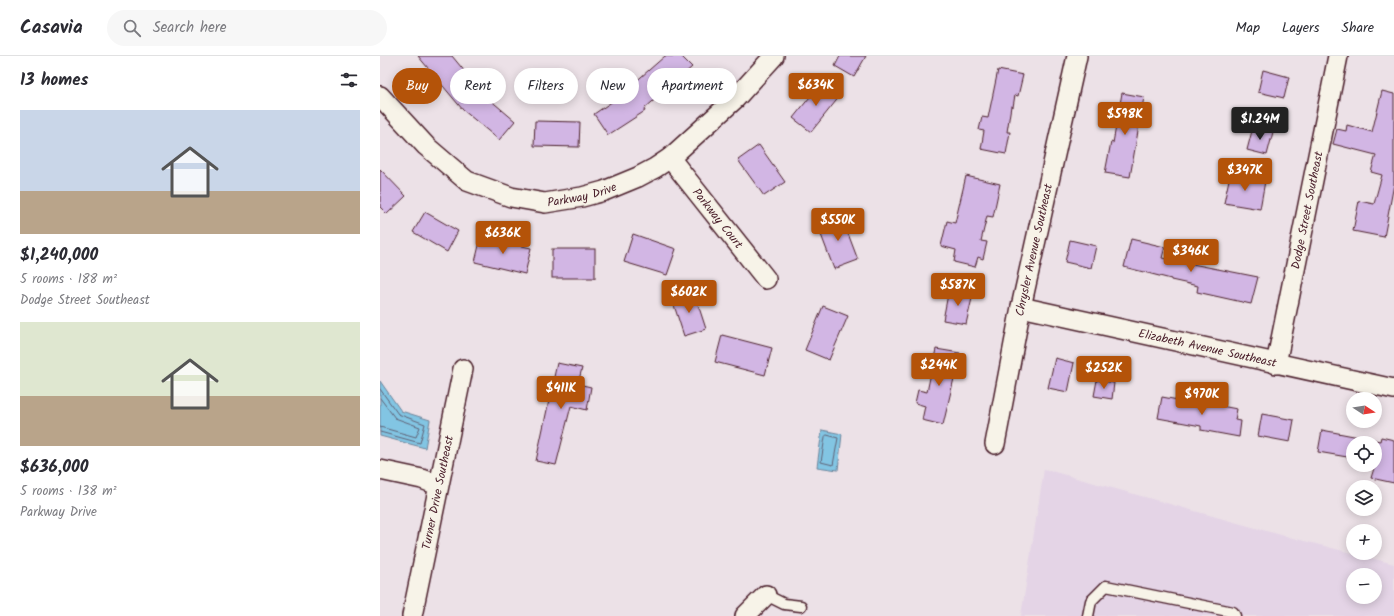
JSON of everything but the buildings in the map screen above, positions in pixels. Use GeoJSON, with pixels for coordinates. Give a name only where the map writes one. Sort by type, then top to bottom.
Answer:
{"type":"FeatureCollection","features":[{"type":"Feature","properties":{"kind":"street","name":"Parkway Drive"},"geometry":{"type":"LineString","coordinates":[[380,96],[426,146],[467,181],[511,197],[545,203],[582,197],[638,177],[670,158],[735,99],[774,56]]}},
{"type":"Feature","properties":{"kind":"street","name":"Chrysler Avenue Southeast"},"geometry":{"type":"LineString","coordinates":[[995,444],[1022,307],[1077,56]]}},
{"type":"Feature","properties":{"kind":"street","name":"Dodge Street Southeast"},"geometry":{"type":"LineString","coordinates":[[1276,364],[1338,56]]}},
{"type":"Feature","properties":{"kind":"street","name":"Parkway Court"},"geometry":{"type":"LineString","coordinates":[[670,158],[766,279]]}},
{"type":"Feature","properties":{"kind":"street","name":"Elizabeth Avenue Southeast"},"geometry":{"type":"LineString","coordinates":[[1022,307],[1394,389]]}},
{"type":"Feature","properties":{"kind":"street","name":"Turner Drive Southeast"},"geometry":{"type":"LineString","coordinates":[[412,616],[462,369]]}},
{"type":"Feature","properties":{"kind":"street"},"geometry":{"type":"LineString","coordinates":[[380,470],[422,479],[438,485]]}},
{"type":"Feature","properties":{"kind":"street"},"geometry":{"type":"LineString","coordinates":[[745,616],[766,595]]}},
{"type":"Feature","properties":{"kind":"lane"},"geometry":{"type":"LineString","coordinates":[[1088,616],[1091,601],[1106,586],[1233,612],[1235,616]]}},
{"type":"Feature","properties":{"kind":"lane"},"geometry":{"type":"LineString","coordinates":[[766,595],[784,604],[801,606]]}},
{"type":"Feature","properties":{"kind":"shaded area"},"geometry":{"type":"Polygon","coordinates":[[[1044,469],[1346,552],[1346,560],[1378,560],[1394,564],[1394,616],[1021,616],[1044,469]]]}},
{"type":"Feature","properties":{"kind":"water"},"geometry":{"type":"Polygon","coordinates":[[[380,381],[401,411],[430,420],[425,448],[380,436],[380,381]]]}},
{"type":"Feature","properties":{"kind":"water"},"geometry":{"type":"Polygon","coordinates":[[[822,430],[842,434],[838,470],[817,467],[822,430]]]}}]}
